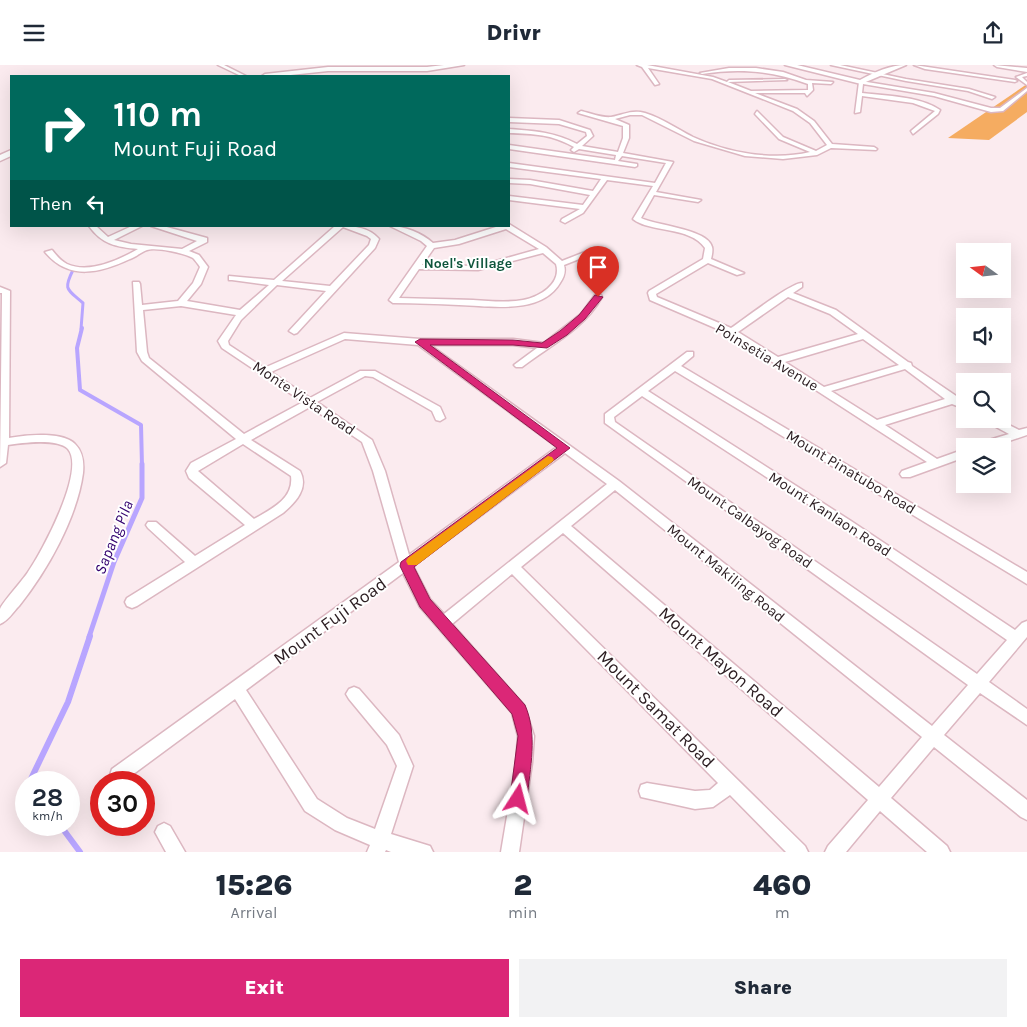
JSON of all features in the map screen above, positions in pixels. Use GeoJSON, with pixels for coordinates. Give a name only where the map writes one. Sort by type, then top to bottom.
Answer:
{"type":"FeatureCollection","features":[{"type":"Feature","properties":{"kind":"main road"},"geometry":{"type":"LineString","coordinates":[[274,75],[328,69],[427,69],[461,65]]}},
{"type":"Feature","properties":{"kind":"main road"},"geometry":{"type":"LineString","coordinates":[[788,65],[861,82],[876,74],[903,65]]}},
{"type":"Feature","properties":{"kind":"main road"},"geometry":{"type":"LineString","coordinates":[[997,65],[1027,70]]}},
{"type":"Feature","properties":{"kind":"street"},"geometry":{"type":"LineString","coordinates":[[220,65],[242,75]]}},
{"type":"Feature","properties":{"kind":"street"},"geometry":{"type":"LineString","coordinates":[[641,65],[696,74],[724,81],[749,91],[804,115],[812,121],[830,146]]}},
{"type":"Feature","properties":{"kind":"street"},"geometry":{"type":"LineString","coordinates":[[641,65],[658,82]]}},
{"type":"Feature","properties":{"kind":"street"},"geometry":{"type":"LineString","coordinates":[[833,65],[962,88],[992,97]]}},
{"type":"Feature","properties":{"kind":"street"},"geometry":{"type":"LineString","coordinates":[[883,65],[894,67]]}},
{"type":"Feature","properties":{"kind":"street"},"geometry":{"type":"LineString","coordinates":[[916,65],[925,68],[1014,81]]}},
{"type":"Feature","properties":{"kind":"street"},"geometry":{"type":"LineString","coordinates":[[696,74],[745,67],[762,69],[806,81],[812,85],[811,90],[807,93],[749,91]]}},
{"type":"Feature","properties":{"kind":"street"},"geometry":{"type":"LineString","coordinates":[[1027,73],[1018,77],[1027,84]]}},
{"type":"Feature","properties":{"kind":"street"},"geometry":{"type":"LineString","coordinates":[[724,81],[806,81],[831,83]]}},
{"type":"Feature","properties":{"kind":"street"},"geometry":{"type":"LineString","coordinates":[[857,112],[861,82],[934,95],[991,110],[1001,110],[1027,89]]}},
{"type":"Feature","properties":{"kind":"street"},"geometry":{"type":"LineString","coordinates":[[859,94],[923,104],[936,108],[938,111],[913,132]]}},
{"type":"Feature","properties":{"kind":"street"},"geometry":{"type":"LineString","coordinates":[[581,113],[620,121],[627,129],[620,153],[615,162]]}},
{"type":"Feature","properties":{"kind":"street"},"geometry":{"type":"LineString","coordinates":[[610,119],[631,113],[643,114],[694,140],[726,151],[795,157],[817,153],[830,146],[874,149]]}},
{"type":"Feature","properties":{"kind":"street"},"geometry":{"type":"LineString","coordinates":[[758,113],[780,137],[817,153]]}},
{"type":"Feature","properties":{"kind":"street"},"geometry":{"type":"LineString","coordinates":[[510,120],[559,122],[588,131],[590,136],[578,147],[564,155]]}},
{"type":"Feature","properties":{"kind":"street"},"geometry":{"type":"LineString","coordinates":[[510,131],[552,134],[578,147],[670,162],[637,219],[675,228],[700,240],[707,244],[709,248],[707,260],[740,273]]}},
{"type":"Feature","properties":{"kind":"street"},"geometry":{"type":"LineString","coordinates":[[510,147],[635,165]]}},
{"type":"Feature","properties":{"kind":"street"},"geometry":{"type":"LineString","coordinates":[[510,165],[658,185]]}},
{"type":"Feature","properties":{"kind":"street"},"geometry":{"type":"LineString","coordinates":[[565,221],[574,217],[584,207],[606,177]]}},
{"type":"Feature","properties":{"kind":"street"},"geometry":{"type":"LineString","coordinates":[[510,181],[530,182],[593,193]]}},
{"type":"Feature","properties":{"kind":"street"},"geometry":{"type":"LineString","coordinates":[[652,193],[698,201]]}},
{"type":"Feature","properties":{"kind":"street"},"geometry":{"type":"LineString","coordinates":[[510,198],[584,207]]}},
{"type":"Feature","properties":{"kind":"street"},"geometry":{"type":"LineString","coordinates":[[93,227],[98,235],[107,240],[145,248],[184,251],[202,263],[204,267],[196,284],[181,303]]}},
{"type":"Feature","properties":{"kind":"street"},"geometry":{"type":"LineString","coordinates":[[107,240],[137,227]]}},
{"type":"Feature","properties":{"kind":"street"},"geometry":{"type":"LineString","coordinates":[[158,227],[204,240],[184,251]]}},
{"type":"Feature","properties":{"kind":"street","name":"Monte Vista Road"},"geometry":{"type":"LineString","coordinates":[[339,227],[318,243],[243,313],[226,331],[223,341],[225,346],[367,441],[376,461],[406,566],[425,603],[520,711],[526,736],[524,763],[510,852]]}},
{"type":"Feature","properties":{"kind":"street"},"geometry":{"type":"LineString","coordinates":[[294,331],[372,246],[375,239],[370,235],[349,227]]}},
{"type":"Feature","properties":{"kind":"street"},"geometry":{"type":"LineString","coordinates":[[395,227],[424,239],[431,246]]}},
{"type":"Feature","properties":{"kind":"street"},"geometry":{"type":"LineString","coordinates":[[504,227],[456,242],[431,246],[393,300],[517,304],[544,295],[557,283],[562,271],[560,264],[544,250],[509,227]]}},
{"type":"Feature","properties":{"kind":"street"},"geometry":{"type":"LineString","coordinates":[[48,252],[64,265],[86,268],[116,264],[129,259],[145,248]]}},
{"type":"Feature","properties":{"kind":"street"},"geometry":{"type":"LineString","coordinates":[[418,267],[478,268],[544,250]]}},
{"type":"Feature","properties":{"kind":"street"},"geometry":{"type":"LineString","coordinates":[[560,264],[598,250]]}},
{"type":"Feature","properties":{"kind":"street","name":"Poinsetia Avenue"},"geometry":{"type":"LineString","coordinates":[[707,260],[652,293],[653,298],[732,333],[936,463]]}},
{"type":"Feature","properties":{"kind":"street"},"geometry":{"type":"LineString","coordinates":[[232,278],[332,289]]}},
{"type":"Feature","properties":{"kind":"street"},"geometry":{"type":"LineString","coordinates":[[132,602],[279,510],[294,496],[299,485],[296,474],[244,440],[145,359],[142,352],[136,284]]}},
{"type":"Feature","properties":{"kind":"street"},"geometry":{"type":"LineString","coordinates":[[732,333],[799,285]]}},
{"type":"Feature","properties":{"kind":"street"},"geometry":{"type":"LineString","coordinates":[[0,463],[3,442],[3,291]]}},
{"type":"Feature","properties":{"kind":"street"},"geometry":{"type":"LineString","coordinates":[[786,293],[833,312],[956,401]]}},
{"type":"Feature","properties":{"kind":"street"},"geometry":{"type":"LineString","coordinates":[[519,365],[564,333],[582,317],[598,297]]}},
{"type":"Feature","properties":{"kind":"street"},"geometry":{"type":"LineString","coordinates":[[138,308],[181,303],[243,313]]}},
{"type":"Feature","properties":{"kind":"street"},"geometry":{"type":"LineString","coordinates":[[776,361],[866,335]]}},
{"type":"Feature","properties":{"kind":"street"},"geometry":{"type":"LineString","coordinates":[[265,371],[344,336],[420,342],[513,342],[544,346]]}},
{"type":"Feature","properties":{"kind":"street","name":"Mount Makiling Road"},"geometry":{"type":"LineString","coordinates":[[420,342],[615,484],[1027,811]]}},
{"type":"Feature","properties":{"kind":"street","name":"Mount Calbayog Road"},"geometry":{"type":"LineString","coordinates":[[690,354],[609,416],[610,423],[979,683]]}},
{"type":"Feature","properties":{"kind":"street"},"geometry":{"type":"LineString","coordinates":[[824,390],[908,365]]}},
{"type":"Feature","properties":{"kind":"street","name":"Mount Pinatubo Road"},"geometry":{"type":"LineString","coordinates":[[674,366],[1027,579]]}},
{"type":"Feature","properties":{"kind":"street"},"geometry":{"type":"LineString","coordinates":[[254,526],[193,475],[192,471],[195,466],[363,373],[370,373],[436,409],[440,418]]}},
{"type":"Feature","properties":{"kind":"street","name":"Mount Kanlaon Road"},"geometry":{"type":"LineString","coordinates":[[642,391],[839,519],[1022,633]]}},
{"type":"Feature","properties":{"kind":"street"},"geometry":{"type":"LineString","coordinates":[[877,424],[953,399]]}},
{"type":"Feature","properties":{"kind":"street"},"geometry":{"type":"LineString","coordinates":[[1011,427],[1023,432]]}},
{"type":"Feature","properties":{"kind":"street"},"geometry":{"type":"LineString","coordinates":[[1006,438],[1023,432]]}},
{"type":"Feature","properties":{"kind":"street"},"geometry":{"type":"LineString","coordinates":[[0,618],[34,575],[54,539],[77,478],[79,456],[72,446],[58,441],[38,439],[3,442]]}},
{"type":"Feature","properties":{"kind":"street","name":"Mount Fuji Road"},"geometry":{"type":"LineString","coordinates":[[124,771],[406,566],[564,448]]}},
{"type":"Feature","properties":{"kind":"street"},"geometry":{"type":"LineString","coordinates":[[906,474],[956,456]]}},
{"type":"Feature","properties":{"kind":"street"},"geometry":{"type":"LineString","coordinates":[[443,623],[615,484]]}},
{"type":"Feature","properties":{"kind":"street"},"geometry":{"type":"LineString","coordinates":[[152,525],[195,563]]}},
{"type":"Feature","properties":{"kind":"street","name":"Mount Mayon Road"},"geometry":{"type":"LineString","coordinates":[[563,526],[940,852]]}},
{"type":"Feature","properties":{"kind":"street","name":"Mount Samat Road"},"geometry":{"type":"LineString","coordinates":[[513,567],[732,783],[799,852]]}},
{"type":"Feature","properties":{"kind":"street"},"geometry":{"type":"LineString","coordinates":[[834,852],[1022,633]]}},
{"type":"Feature","properties":{"kind":"street"},"geometry":{"type":"LineString","coordinates":[[979,683],[1027,717]]}},
{"type":"Feature","properties":{"kind":"street"},"geometry":{"type":"LineString","coordinates":[[237,689],[311,805],[378,846],[424,852]]}},
{"type":"Feature","properties":{"kind":"street"},"geometry":{"type":"LineString","coordinates":[[354,693],[393,740],[405,766],[378,846]]}},
{"type":"Feature","properties":{"kind":"street"},"geometry":{"type":"LineString","coordinates":[[647,791],[695,800],[714,798],[732,783]]}},
{"type":"Feature","properties":{"kind":"street"},"geometry":{"type":"LineString","coordinates":[[164,832],[176,852]]}},
{"type":"Feature","properties":{"kind":"shaded area"},"geometry":{"type":"Polygon","coordinates":[[[1027,84],[1027,112],[989,140],[948,138],[1027,84]]]}},
{"type":"Feature","properties":{"kind":"waterway","name":"Sapang Pila"},"geometry":{"type":"LineString","coordinates":[[73,270],[68,282],[68,289],[83,303],[81,329]]}},
{"type":"Feature","properties":{"kind":"waterway","name":"Sapang Pila"},"geometry":{"type":"LineString","coordinates":[[82,328],[77,348],[80,390],[141,425],[142,466]]}},
{"type":"Feature","properties":{"kind":"waterway","name":"Sapang Pila"},"geometry":{"type":"LineString","coordinates":[[89,637],[114,562],[142,498],[142,466]]}},
{"type":"Feature","properties":{"kind":"waterway","name":"Sapang Pila"},"geometry":{"type":"LineString","coordinates":[[35,771],[68,702],[90,636]]}},
{"type":"Feature","properties":{"kind":"waterway","name":"Sapang Pila"},"geometry":{"type":"LineString","coordinates":[[68,836],[80,852]]}},
{"type":"Feature","properties":{"kind":"slow traffic"},"geometry":{"type":"LineString","coordinates":[[412,561],[548,460]]}},
{"type":"Feature","properties":{"kind":"district","name":"Noel's Village"},"geometry":{"type":"Point","coordinates":[468,263]}},
{"type":"Feature","properties":{"kind":"route"},"geometry":{"type":"LineString","coordinates":[[518,799],[526,736],[520,711],[425,603],[406,566],[564,448],[420,342],[513,342],[544,346],[564,333],[582,317],[592,307],[598,297]]}}]}
